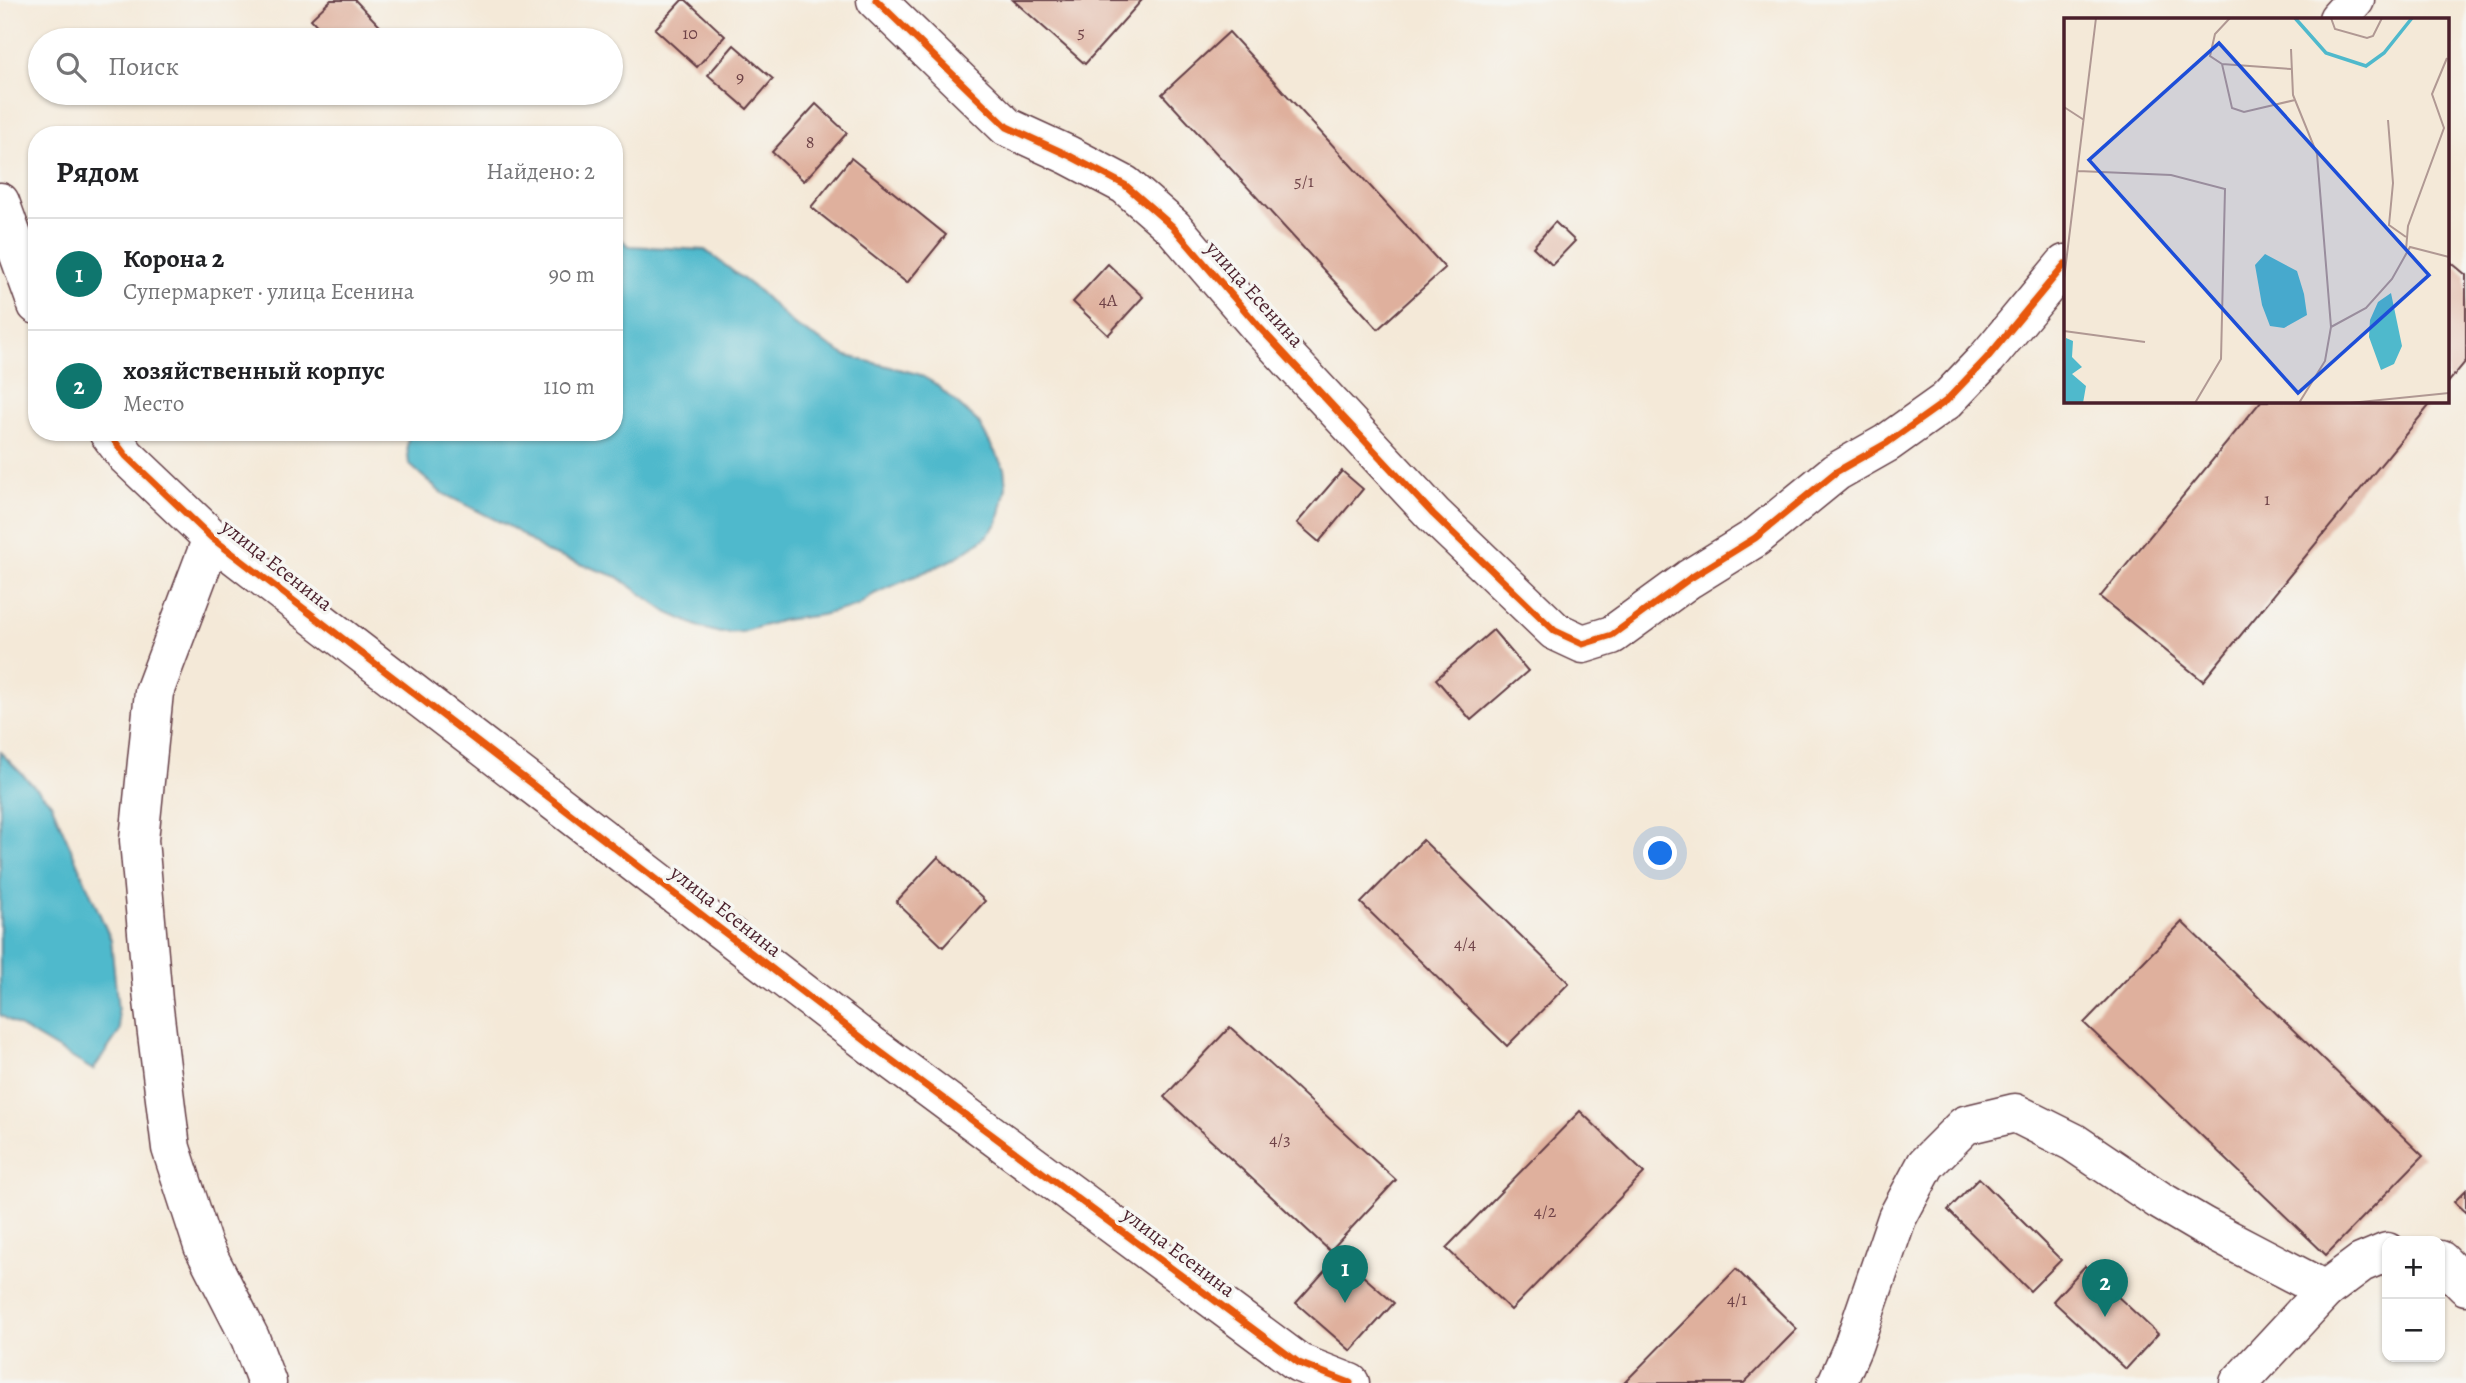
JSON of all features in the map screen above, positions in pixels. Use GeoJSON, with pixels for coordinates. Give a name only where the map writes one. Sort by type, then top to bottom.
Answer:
{"type":"FeatureCollection","features":[{"type":"Feature","properties":{"kind":"street","name":"улица Есенина"},"geometry":{"type":"LineString","coordinates":[[876,0],[1007,127],[1125,185],[1173,228],[1261,329],[1433,514],[1555,631],[1583,644],[1612,635],[1689,579],[1755,538],[1836,472],[1887,443],[1945,401],[1987,358],[2064,265]]}},
{"type":"Feature","properties":{"kind":"street"},"geometry":{"type":"LineString","coordinates":[[2339,18],[2355,0]]}},
{"type":"Feature","properties":{"kind":"street"},"geometry":{"type":"LineString","coordinates":[[0,202],[28,280]]}},
{"type":"Feature","properties":{"kind":"street","name":"улица Есенина"},"geometry":{"type":"LineString","coordinates":[[115,441],[126,456],[212,538],[871,1045],[1299,1363],[1350,1383]]}},
{"type":"Feature","properties":{"kind":"street"},"geometry":{"type":"LineString","coordinates":[[212,538],[154,692],[139,840],[170,1148],[203,1246],[250,1338],[267,1383]]}},
{"type":"Feature","properties":{"kind":"street"},"geometry":{"type":"LineString","coordinates":[[1837,1383],[1853,1346],[1897,1218],[1926,1164],[1965,1125],[2015,1113],[2073,1142],[2203,1226],[2325,1290]]}},
{"type":"Feature","properties":{"kind":"street"},"geometry":{"type":"LineString","coordinates":[[2239,1383],[2325,1290],[2361,1263],[2382,1254]]}},
{"type":"Feature","properties":{"kind":"street"},"geometry":{"type":"LineString","coordinates":[[2445,1265],[2466,1286]]}},
{"type":"Feature","properties":{"kind":"water"},"geometry":{"type":"Polygon","coordinates":[[[623,241],[629,246],[705,250],[760,292],[794,325],[847,356],[918,374],[934,383],[978,422],[1004,468],[1006,487],[998,523],[985,538],[952,560],[874,594],[857,606],[821,615],[783,620],[742,632],[720,633],[668,613],[618,577],[546,552],[514,529],[440,492],[409,464],[408,441],[623,441],[623,241]]]}},
{"type":"Feature","properties":{"kind":"water"},"geometry":{"type":"Polygon","coordinates":[[[0,752],[51,803],[111,940],[120,1031],[93,1070],[0,1015],[0,752]]]}},
{"type":"Feature","properties":{"kind":"building"},"geometry":{"type":"Polygon","coordinates":[[[331,0],[355,0],[382,28],[319,28],[311,19],[331,0]]]}},
{"type":"Feature","properties":{"kind":"building"},"geometry":{"type":"Polygon","coordinates":[[[682,0],[686,0],[725,36],[697,67],[655,29],[682,0]]]}},
{"type":"Feature","properties":{"kind":"building"},"geometry":{"type":"Polygon","coordinates":[[[1013,0],[1142,0],[1085,64],[1013,0]]]}},
{"type":"Feature","properties":{"kind":"building"},"geometry":{"type":"Polygon","coordinates":[[[1229,32],[1445,268],[1378,329],[1162,94],[1229,32]]]}},
{"type":"Feature","properties":{"kind":"building"},"geometry":{"type":"Polygon","coordinates":[[[734,45],[773,79],[747,109],[708,75],[734,45]]]}},
{"type":"Feature","properties":{"kind":"building"},"geometry":{"type":"Polygon","coordinates":[[[816,104],[847,133],[804,181],[772,152],[816,104]]]}},
{"type":"Feature","properties":{"kind":"building"},"geometry":{"type":"Polygon","coordinates":[[[851,158],[946,235],[907,283],[811,207],[851,158]]]}},
{"type":"Feature","properties":{"kind":"building"},"geometry":{"type":"Polygon","coordinates":[[[1555,222],[1575,241],[1552,265],[1533,247],[1555,222]]]}},
{"type":"Feature","properties":{"kind":"building"},"geometry":{"type":"Polygon","coordinates":[[[2448,260],[2466,275],[2466,361],[2448,383],[2448,260]]]}},
{"type":"Feature","properties":{"kind":"building"},"geometry":{"type":"Polygon","coordinates":[[[1108,264],[1143,297],[1108,335],[1073,302],[1108,264]]]}},
{"type":"Feature","properties":{"kind":"building"},"geometry":{"type":"Polygon","coordinates":[[[2260,402],[2432,402],[2203,681],[2100,597],[2260,402]]]}},
{"type":"Feature","properties":{"kind":"building"},"geometry":{"type":"Polygon","coordinates":[[[1342,471],[1363,489],[1319,542],[1297,523],[1342,471]]]}},
{"type":"Feature","properties":{"kind":"building"},"geometry":{"type":"Polygon","coordinates":[[[1493,630],[1528,671],[1471,720],[1436,679],[1493,630]]]}},
{"type":"Feature","properties":{"kind":"building"},"geometry":{"type":"Polygon","coordinates":[[[1423,840],[1569,983],[1507,1046],[1361,903],[1423,840]]]}},
{"type":"Feature","properties":{"kind":"building"},"geometry":{"type":"Polygon","coordinates":[[[938,857],[985,901],[943,947],[896,902],[938,857]]]}},
{"type":"Feature","properties":{"kind":"building"},"geometry":{"type":"Polygon","coordinates":[[[2182,922],[2423,1156],[2326,1255],[2084,1023],[2182,922]]]}},
{"type":"Feature","properties":{"kind":"building"},"geometry":{"type":"Polygon","coordinates":[[[1230,1027],[1396,1180],[1330,1251],[1164,1097],[1230,1027]]]}},
{"type":"Feature","properties":{"kind":"building"},"geometry":{"type":"Polygon","coordinates":[[[1580,1111],[1644,1173],[1511,1310],[1446,1248],[1580,1111]]]}},
{"type":"Feature","properties":{"kind":"building"},"geometry":{"type":"Polygon","coordinates":[[[1979,1178],[2061,1260],[2030,1291],[1948,1210],[1979,1178]]]}},
{"type":"Feature","properties":{"kind":"building"},"geometry":{"type":"Polygon","coordinates":[[[2466,1190],[2466,1213],[2454,1202],[2466,1190]]]}},
{"type":"Feature","properties":{"kind":"building"},"geometry":{"type":"Polygon","coordinates":[[[1339,1255],[1394,1303],[1351,1351],[1296,1303],[1339,1255]]]}},
{"type":"Feature","properties":{"kind":"building"},"geometry":{"type":"Polygon","coordinates":[[[2085,1266],[2158,1334],[2126,1369],[2053,1301],[2085,1266]]]}},
{"type":"Feature","properties":{"kind":"building"},"geometry":{"type":"Polygon","coordinates":[[[1736,1269],[1797,1329],[1744,1383],[1624,1383],[1736,1269]]]}},
{"type":"Feature","properties":{"kind":"cycle path"},"geometry":{"type":"LineString","coordinates":[[876,0],[1007,127],[1125,185],[1173,227],[1261,329],[1433,514],[1555,631],[1583,644],[1612,635],[1689,579],[1755,538],[1836,472],[1887,443],[1946,401],[1987,358],[2064,265]]}},
{"type":"Feature","properties":{"kind":"cycle path"},"geometry":{"type":"LineString","coordinates":[[115,441],[126,456],[212,538],[871,1045],[1299,1363],[1350,1383]]}},
{"type":"Feature","properties":{"kind":"place","name":"Корона 2"},"geometry":{"type":"Point","coordinates":[1345,1303]}},
{"type":"Feature","properties":{"kind":"place","name":"хозяйственный корпус"},"geometry":{"type":"Point","coordinates":[2105,1317]}}]}
